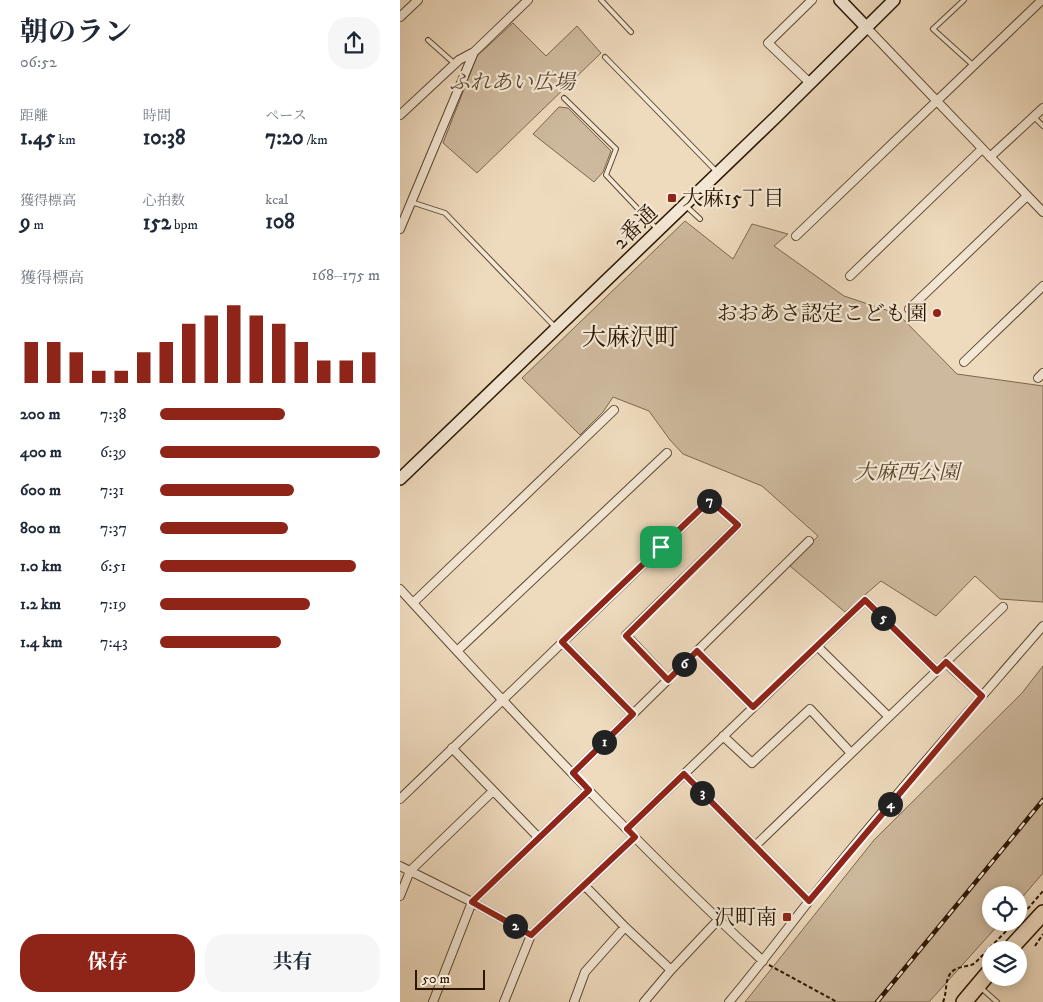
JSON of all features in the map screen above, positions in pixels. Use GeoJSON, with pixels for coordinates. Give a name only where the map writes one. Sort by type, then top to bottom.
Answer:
{"type":"FeatureCollection","features":[{"type":"Feature","properties":{"kind":"highway"},"geometry":{"type":"LineString","coordinates":[[1017,941],[1043,913]]}},
{"type":"Feature","properties":{"kind":"highway"},"geometry":{"type":"LineString","coordinates":[[964,1002],[982,981]]}},
{"type":"Feature","properties":{"kind":"street"},"geometry":{"type":"LineString","coordinates":[[400,17],[418,0]]}},
{"type":"Feature","properties":{"kind":"street"},"geometry":{"type":"LineString","coordinates":[[400,115],[455,64],[474,52],[528,0]]}},
{"type":"Feature","properties":{"kind":"street"},"geometry":{"type":"LineString","coordinates":[[810,83],[768,43],[812,0]]}},
{"type":"Feature","properties":{"kind":"street"},"geometry":{"type":"LineString","coordinates":[[840,0],[1043,212]]}},
{"type":"Feature","properties":{"kind":"street","name":"2番通"},"geometry":{"type":"LineString","coordinates":[[400,478],[685,205],[894,0]]}},
{"type":"Feature","properties":{"kind":"street"},"geometry":{"type":"LineString","coordinates":[[796,236],[829,199],[904,127],[937,101],[1042,0]]}},
{"type":"Feature","properties":{"kind":"street"},"geometry":{"type":"LineString","coordinates":[[400,229],[474,52]]}},
{"type":"Feature","properties":{"kind":"street"},"geometry":{"type":"LineString","coordinates":[[990,157],[1043,108]]}},
{"type":"Feature","properties":{"kind":"street"},"geometry":{"type":"LineString","coordinates":[[850,276],[982,148]]}},
{"type":"Feature","properties":{"kind":"street"},"geometry":{"type":"LineString","coordinates":[[909,309],[1027,196]]}},
{"type":"Feature","properties":{"kind":"street"},"geometry":{"type":"LineString","coordinates":[[964,362],[1043,286]]}},
{"type":"Feature","properties":{"kind":"street"},"geometry":{"type":"LineString","coordinates":[[413,603],[614,410]]}},
{"type":"Feature","properties":{"kind":"street"},"geometry":{"type":"LineString","coordinates":[[457,651],[667,453]]}},
{"type":"Feature","properties":{"kind":"street"},"geometry":{"type":"LineString","coordinates":[[400,798],[710,500],[738,525],[626,636],[668,680]]}},
{"type":"Feature","properties":{"kind":"street"},"geometry":{"type":"LineString","coordinates":[[573,773],[809,541]]}},
{"type":"Feature","properties":{"kind":"street"},"geometry":{"type":"LineString","coordinates":[[400,589],[502,700],[589,790],[718,920],[763,962]]}},
{"type":"Feature","properties":{"kind":"street"},"geometry":{"type":"LineString","coordinates":[[627,829],[865,600],[937,671]]}},
{"type":"Feature","properties":{"kind":"street"},"geometry":{"type":"LineString","coordinates":[[755,846],[1003,607]]}},
{"type":"Feature","properties":{"kind":"street"},"geometry":{"type":"LineString","coordinates":[[729,1002],[763,962],[809,901],[1043,626]]}},
{"type":"Feature","properties":{"kind":"street"},"geometry":{"type":"LineString","coordinates":[[562,642],[633,714]]}},
{"type":"Feature","properties":{"kind":"street"},"geometry":{"type":"LineString","coordinates":[[817,646],[889,718]]}},
{"type":"Feature","properties":{"kind":"street"},"geometry":{"type":"LineString","coordinates":[[697,651],[753,707]]}},
{"type":"Feature","properties":{"kind":"street"},"geometry":{"type":"LineString","coordinates":[[946,662],[982,696]]}},
{"type":"Feature","properties":{"kind":"street"},"geometry":{"type":"LineString","coordinates":[[723,736],[752,763],[810,710],[851,753]]}},
{"type":"Feature","properties":{"kind":"street"},"geometry":{"type":"LineString","coordinates":[[452,748],[538,838]]}},
{"type":"Feature","properties":{"kind":"street"},"geometry":{"type":"LineString","coordinates":[[684,774],[809,901]]}},
{"type":"Feature","properties":{"kind":"street"},"geometry":{"type":"LineString","coordinates":[[433,1002],[472,902],[589,790]]}},
{"type":"Feature","properties":{"kind":"street"},"geometry":{"type":"LineString","coordinates":[[400,896],[410,871],[493,791]]}},
{"type":"Feature","properties":{"kind":"street"},"geometry":{"type":"LineString","coordinates":[[504,1002],[531,935],[635,837]]}},
{"type":"Feature","properties":{"kind":"street"},"geometry":{"type":"LineString","coordinates":[[400,866],[472,902],[531,935]]}},
{"type":"Feature","properties":{"kind":"street"},"geometry":{"type":"LineString","coordinates":[[584,885],[625,928],[671,970]]}},
{"type":"Feature","properties":{"kind":"street"},"geometry":{"type":"LineString","coordinates":[[644,1002],[718,920]]}},
{"type":"Feature","properties":{"kind":"street"},"geometry":{"type":"LineString","coordinates":[[574,1002],[585,972],[625,928]]}},
{"type":"Feature","properties":{"kind":"lane"},"geometry":{"type":"LineString","coordinates":[[601,0],[631,32]]}},
{"type":"Feature","properties":{"kind":"lane"},"geometry":{"type":"LineString","coordinates":[[964,0],[933,28],[974,66]]}},
{"type":"Feature","properties":{"kind":"lane"},"geometry":{"type":"LineString","coordinates":[[428,40],[455,64]]}},
{"type":"Feature","properties":{"kind":"lane"},"geometry":{"type":"LineString","coordinates":[[605,56],[718,172]]}},
{"type":"Feature","properties":{"kind":"lane"},"geometry":{"type":"LineString","coordinates":[[564,98],[616,150],[606,175],[658,231]]}},
{"type":"Feature","properties":{"kind":"lane"},"geometry":{"type":"LineString","coordinates":[[1034,117],[1043,126]]}},
{"type":"Feature","properties":{"kind":"lane"},"geometry":{"type":"LineString","coordinates":[[411,202],[445,213],[556,329]]}},
{"type":"Feature","properties":{"kind":"lane"},"geometry":{"type":"LineString","coordinates":[[685,205],[700,219]]}},
{"type":"Feature","properties":{"kind":"lane"},"geometry":{"type":"LineString","coordinates":[[978,986],[997,1002]]}},
{"type":"Feature","properties":{"kind":"path"},"geometry":{"type":"LineString","coordinates":[[1027,910],[1043,891]]}},
{"type":"Feature","properties":{"kind":"path"},"geometry":{"type":"LineString","coordinates":[[943,1002],[946,994],[946,980],[952,972],[975,963],[1005,931]]}},
{"type":"Feature","properties":{"kind":"path"},"geometry":{"type":"LineString","coordinates":[[1035,946],[1043,934]]}},
{"type":"Feature","properties":{"kind":"path"},"geometry":{"type":"LineString","coordinates":[[763,962],[837,1002]]}},
{"type":"Feature","properties":{"kind":"green space","name":"ふれあい広場"},"geometry":{"type":"Polygon","coordinates":[[[513,23],[546,56],[577,26],[601,53],[477,173],[443,143],[477,56],[513,23]]]}},
{"type":"Feature","properties":{"kind":"green space"},"geometry":{"type":"Polygon","coordinates":[[[559,107],[568,108],[611,151],[603,172],[594,182],[533,134],[559,107]]]}},
{"type":"Feature","properties":{"kind":"green space","name":"大麻西公園"},"geometry":{"type":"Polygon","coordinates":[[[685,221],[733,259],[752,224],[788,234],[774,246],[844,296],[898,314],[957,374],[1043,386],[1043,602],[1000,599],[975,576],[936,616],[881,581],[845,612],[790,566],[818,536],[762,486],[683,454],[670,440],[649,411],[613,397],[603,412],[580,435],[522,378],[685,221]]]}},
{"type":"Feature","properties":{"kind":"green space"},"geometry":{"type":"Polygon","coordinates":[[[1043,666],[1043,873],[1027,892],[1027,886],[982,886],[982,931],[993,931],[929,1002],[745,1002],[874,840],[1022,693],[1043,666]]]}},
{"type":"Feature","properties":{"kind":"railway"},"geometry":{"type":"LineString","coordinates":[[877,1002],[1043,800]]}},
{"type":"Feature","properties":{"kind":"place","name":"大麻15丁目"},"geometry":{"type":"Point","coordinates":[672,198]}},
{"type":"Feature","properties":{"kind":"place","name":"おおあさ認定こども園"},"geometry":{"type":"Point","coordinates":[937,313]}},
{"type":"Feature","properties":{"kind":"place","name":"沢町南"},"geometry":{"type":"Point","coordinates":[787,917]}},
{"type":"Feature","properties":{"kind":"district","name":"大麻沢町"},"geometry":{"type":"Point","coordinates":[630,337]}},
{"type":"Feature","properties":{"kind":"route"},"geometry":{"type":"LineString","coordinates":[[710,500],[738,525],[626,636],[668,680],[697,651],[753,707],[865,600],[937,671],[946,662],[982,696],[809,901],[684,774],[627,829],[635,837],[531,935],[472,902],[589,790],[573,773],[633,714],[562,642],[661,547],[710,500]]}}]}
